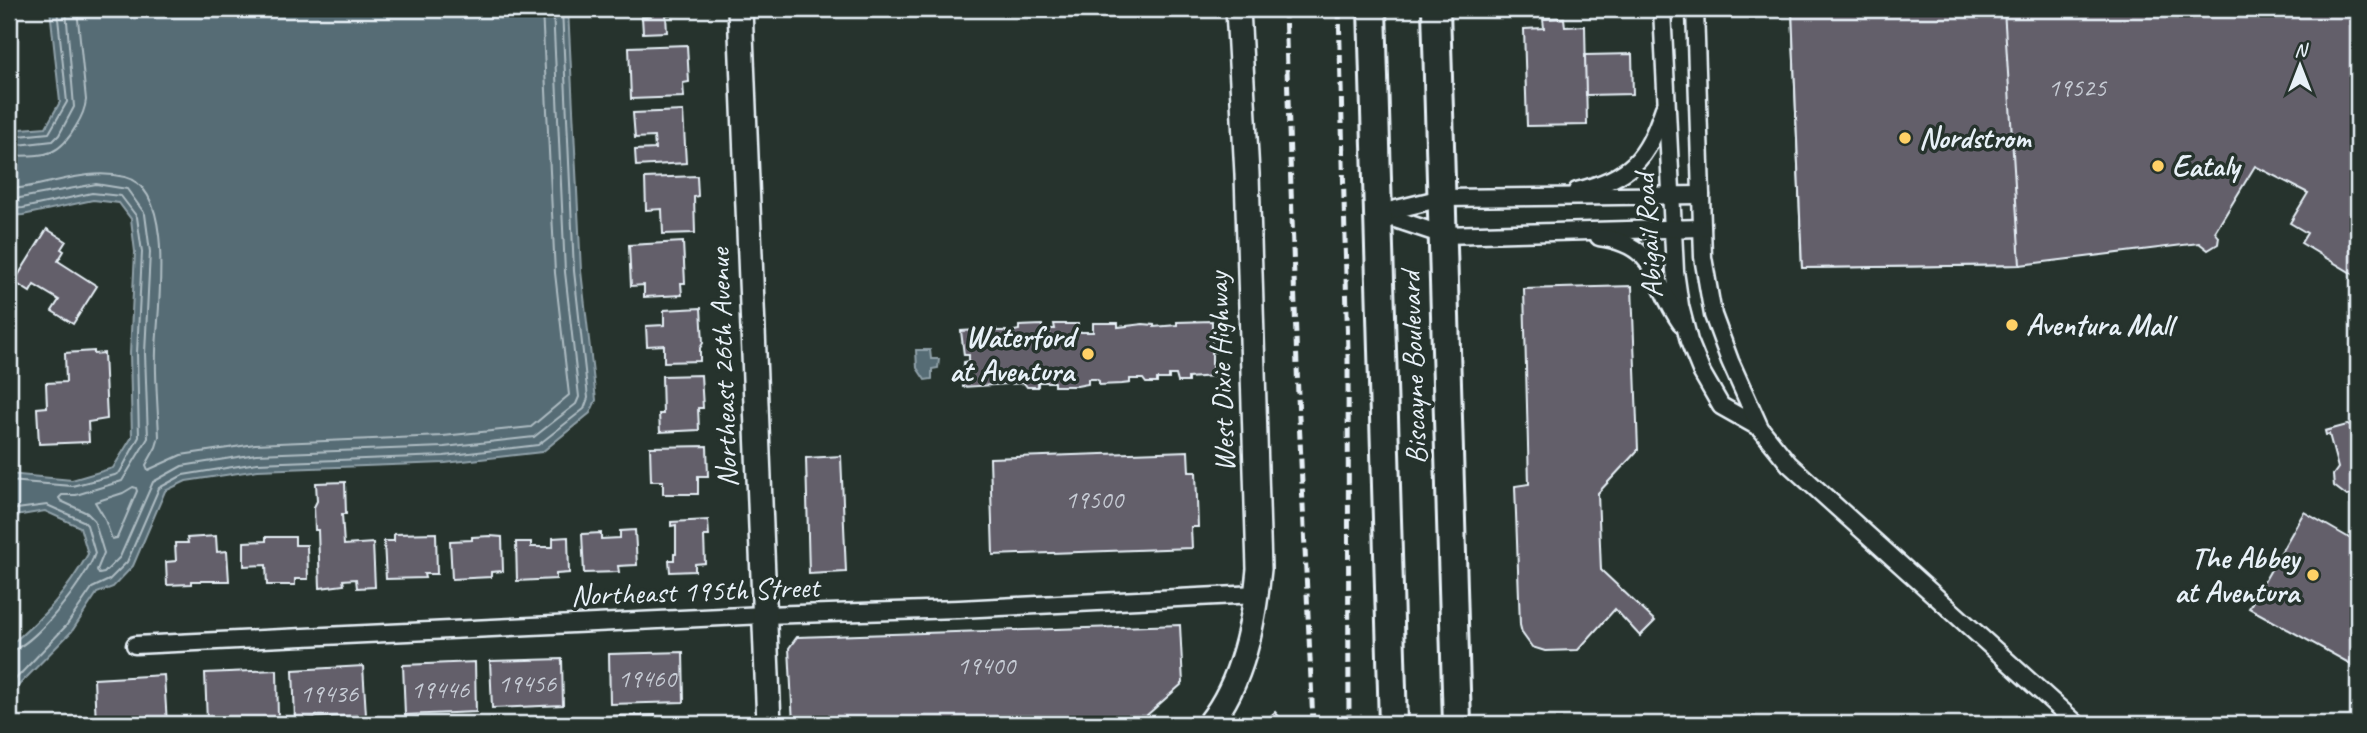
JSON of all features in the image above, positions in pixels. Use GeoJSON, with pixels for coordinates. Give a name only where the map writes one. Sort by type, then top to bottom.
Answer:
{"type":"FeatureCollection","features":[{"type":"Feature","properties":{"kind":"main road","name":"Biscayne Boulevard"},"geometry":{"type":"LineString","coordinates":[[1372,9],[1393,724]]}},
{"type":"Feature","properties":{"kind":"main road","name":"Biscayne Boulevard"},"geometry":{"type":"LineString","coordinates":[[1436,9],[1457,724]]}},
{"type":"Feature","properties":{"kind":"street","name":"Northeast 26th Avenue"},"geometry":{"type":"LineString","coordinates":[[740,9],[769,724]]}},
{"type":"Feature","properties":{"kind":"street","name":"West Dixie Highway"},"geometry":{"type":"LineString","coordinates":[[1209,724],[1223,703],[1238,669],[1248,636],[1259,569],[1247,174],[1238,9]]}},
{"type":"Feature","properties":{"kind":"street","name":"Abigail Road"},"geometry":{"type":"LineString","coordinates":[[1662,9],[1675,271],[1687,331],[1702,373],[1721,406],[1760,428]]}},
{"type":"Feature","properties":{"kind":"street","name":"Abigail Road"},"geometry":{"type":"LineString","coordinates":[[1695,9],[1706,280],[1713,314],[1730,361],[1760,428],[1789,464],[2077,724]]}},
{"type":"Feature","properties":{"kind":"street"},"geometry":{"type":"LineString","coordinates":[[1557,197],[1596,186],[1635,165],[1654,139],[1667,100]]}},
{"type":"Feature","properties":{"kind":"street"},"geometry":{"type":"LineString","coordinates":[[1377,213],[1442,198],[1701,195]]}},
{"type":"Feature","properties":{"kind":"street"},"geometry":{"type":"LineString","coordinates":[[1377,213],[1443,235],[1702,228]]}},
{"type":"Feature","properties":{"kind":"street"},"geometry":{"type":"LineString","coordinates":[[1562,232],[1612,239],[1628,244],[1643,254],[1655,270],[1668,305],[1687,331]]}},
{"type":"Feature","properties":{"kind":"street","name":"Northeast 195th Street"},"geometry":{"type":"LineString","coordinates":[[135,645],[1256,594]]}},
{"type":"Feature","properties":{"kind":"water"},"geometry":{"type":"Polygon","coordinates":[[[50,9],[568,9],[581,271],[596,400],[590,413],[542,452],[445,463],[258,470],[186,481],[165,491],[133,566],[113,587],[97,593],[72,631],[16,688],[9,700],[9,646],[53,604],[88,554],[80,527],[45,511],[9,517],[9,474],[72,480],[113,468],[132,437],[130,353],[135,252],[131,219],[119,203],[93,200],[9,216],[9,130],[46,127],[60,102],[50,9]]]}},
{"type":"Feature","properties":{"kind":"water"},"geometry":{"type":"Polygon","coordinates":[[[916,350],[930,350],[931,359],[939,359],[938,368],[932,369],[932,379],[925,380],[917,368],[916,350]]]}},
{"type":"Feature","properties":{"kind":"building"},"geometry":{"type":"Polygon","coordinates":[[[650,9],[682,9],[682,14],[666,15],[667,32],[643,33],[642,17],[651,16],[650,9]]]}},
{"type":"Feature","properties":{"kind":"building"},"geometry":{"type":"Polygon","coordinates":[[[1792,9],[2358,9],[2358,277],[2301,243],[2307,233],[2290,223],[2308,193],[2255,166],[2215,232],[2219,237],[2218,244],[2208,250],[2199,243],[2020,265],[1802,268],[1792,9]]]}},
{"type":"Feature","properties":{"kind":"building","name":"Nordstrom"},"geometry":{"type":"Polygon","coordinates":[[[1792,9],[2004,9],[2020,265],[1802,268],[1792,9]]]}},
{"type":"Feature","properties":{"kind":"building"},"geometry":{"type":"Polygon","coordinates":[[[1564,18],[1565,27],[1585,26],[1587,125],[1527,126],[1524,29],[1544,28],[1543,19],[1564,18]]]}},
{"type":"Feature","properties":{"kind":"building"},"geometry":{"type":"Polygon","coordinates":[[[9,23],[15,25],[9,58],[9,23]]]}},
{"type":"Feature","properties":{"kind":"building"},"geometry":{"type":"Polygon","coordinates":[[[687,45],[689,82],[683,83],[684,97],[631,99],[629,47],[687,45]]]}},
{"type":"Feature","properties":{"kind":"building"},"geometry":{"type":"Polygon","coordinates":[[[1632,54],[1633,94],[1586,95],[1585,55],[1632,54]]]}},
{"type":"Feature","properties":{"kind":"building"},"geometry":{"type":"Polygon","coordinates":[[[683,111],[686,163],[636,166],[635,150],[655,149],[654,137],[635,138],[633,113],[683,111]]]}},
{"type":"Feature","properties":{"kind":"building"},"geometry":{"type":"Polygon","coordinates":[[[697,176],[698,196],[694,197],[695,233],[663,234],[662,209],[646,210],[645,178],[697,176]]]}},
{"type":"Feature","properties":{"kind":"building"},"geometry":{"type":"Polygon","coordinates":[[[47,229],[66,241],[58,261],[97,286],[73,324],[52,311],[59,300],[34,285],[30,292],[14,282],[47,229]]]}},
{"type":"Feature","properties":{"kind":"building"},"geometry":{"type":"Polygon","coordinates":[[[683,242],[685,283],[681,283],[682,295],[644,297],[644,285],[631,286],[629,245],[683,242]]]}},
{"type":"Feature","properties":{"kind":"building"},"geometry":{"type":"Polygon","coordinates":[[[1632,286],[1638,450],[1598,493],[1601,570],[1655,621],[1640,636],[1615,609],[1578,650],[1545,651],[1532,647],[1520,625],[1515,486],[1529,484],[1524,289],[1632,286]]]}},
{"type":"Feature","properties":{"kind":"building"},"geometry":{"type":"Polygon","coordinates":[[[701,308],[703,343],[700,348],[700,361],[664,362],[664,345],[647,346],[646,326],[664,325],[664,310],[701,308]]]}},
{"type":"Feature","properties":{"kind":"building","name":"Waterford at Aventura"},"geometry":{"type":"Polygon","coordinates":[[[1212,321],[1214,376],[1188,378],[1188,382],[1178,382],[1176,375],[1169,375],[1169,379],[1157,379],[1157,383],[1130,379],[1130,383],[1099,385],[1096,379],[1088,379],[1088,384],[1077,386],[1054,386],[1054,382],[1038,382],[1038,387],[1027,387],[1024,383],[963,387],[964,362],[969,361],[969,355],[964,355],[961,331],[996,329],[1006,331],[1007,337],[1014,337],[1014,331],[1019,330],[1019,326],[1042,325],[1042,333],[1050,333],[1050,329],[1055,329],[1054,324],[1078,324],[1078,332],[1093,332],[1093,323],[1118,323],[1118,327],[1143,324],[1154,327],[1177,325],[1177,322],[1212,321]]]}},
{"type":"Feature","properties":{"kind":"building"},"geometry":{"type":"Polygon","coordinates":[[[94,351],[94,354],[104,353],[107,419],[88,422],[89,442],[39,444],[37,408],[47,407],[46,383],[66,382],[65,353],[94,351]]]}},
{"type":"Feature","properties":{"kind":"building"},"geometry":{"type":"Polygon","coordinates":[[[701,375],[703,408],[698,408],[699,430],[660,432],[659,414],[663,414],[662,376],[701,375]]]}},
{"type":"Feature","properties":{"kind":"building"},"geometry":{"type":"Polygon","coordinates":[[[2358,422],[2358,494],[2347,496],[2334,486],[2333,475],[2338,468],[2329,434],[2326,435],[2325,431],[2358,422]]]}},
{"type":"Feature","properties":{"kind":"building"},"geometry":{"type":"Polygon","coordinates":[[[707,446],[708,476],[698,476],[698,494],[663,494],[663,481],[651,481],[650,447],[707,446]]]}},
{"type":"Feature","properties":{"kind":"building"},"geometry":{"type":"Polygon","coordinates":[[[1188,451],[1189,472],[1196,472],[1198,527],[1191,527],[1192,548],[993,555],[990,458],[1188,451]]]}},
{"type":"Feature","properties":{"kind":"building"},"geometry":{"type":"Polygon","coordinates":[[[841,456],[846,572],[809,574],[806,458],[841,456]]]}},
{"type":"Feature","properties":{"kind":"building"},"geometry":{"type":"Polygon","coordinates":[[[345,482],[346,514],[342,514],[344,545],[373,543],[375,587],[357,588],[356,579],[343,580],[344,585],[320,588],[318,530],[315,530],[314,507],[317,501],[316,483],[345,482]]]}},
{"type":"Feature","properties":{"kind":"building","name":"The Abbey at Aventura"},"geometry":{"type":"Polygon","coordinates":[[[2304,512],[2358,543],[2358,668],[2249,608],[2304,512]]]}},
{"type":"Feature","properties":{"kind":"building"},"geometry":{"type":"Polygon","coordinates":[[[708,520],[709,536],[704,536],[705,563],[695,564],[695,571],[670,572],[669,560],[674,560],[676,554],[676,525],[671,526],[671,522],[708,520]]]}},
{"type":"Feature","properties":{"kind":"building"},"geometry":{"type":"Polygon","coordinates":[[[635,530],[637,565],[618,566],[619,572],[584,573],[582,534],[601,533],[601,539],[620,538],[620,531],[635,530]]]}},
{"type":"Feature","properties":{"kind":"building"},"geometry":{"type":"Polygon","coordinates":[[[436,533],[437,574],[424,574],[425,578],[386,579],[384,541],[394,541],[394,534],[436,533]]]}},
{"type":"Feature","properties":{"kind":"building"},"geometry":{"type":"Polygon","coordinates":[[[216,536],[217,552],[227,551],[229,581],[191,581],[191,584],[167,585],[166,562],[176,561],[175,543],[188,543],[187,538],[216,536]]]}},
{"type":"Feature","properties":{"kind":"building"},"geometry":{"type":"Polygon","coordinates":[[[266,537],[295,537],[295,545],[307,545],[308,579],[295,579],[295,585],[267,585],[266,565],[244,566],[244,542],[266,541],[266,537]]]}},
{"type":"Feature","properties":{"kind":"building"},"geometry":{"type":"Polygon","coordinates":[[[502,537],[503,571],[491,572],[491,577],[452,579],[450,541],[502,537]]]}},
{"type":"Feature","properties":{"kind":"building"},"geometry":{"type":"Polygon","coordinates":[[[568,537],[569,573],[556,574],[556,579],[517,581],[516,542],[531,542],[531,547],[553,547],[553,538],[568,537]]]}},
{"type":"Feature","properties":{"kind":"building"},"geometry":{"type":"Polygon","coordinates":[[[1180,625],[1183,683],[1137,724],[793,724],[789,648],[797,637],[1180,625]]]}},
{"type":"Feature","properties":{"kind":"building"},"geometry":{"type":"Polygon","coordinates":[[[683,652],[684,702],[610,704],[609,654],[683,652]]]}},
{"type":"Feature","properties":{"kind":"building"},"geometry":{"type":"Polygon","coordinates":[[[562,659],[563,705],[492,708],[490,661],[562,659]]]}},
{"type":"Feature","properties":{"kind":"building"},"geometry":{"type":"Polygon","coordinates":[[[475,662],[476,712],[405,715],[403,665],[475,662]]]}},
{"type":"Feature","properties":{"kind":"building"},"geometry":{"type":"Polygon","coordinates":[[[363,666],[366,715],[295,719],[293,670],[363,666]]]}},
{"type":"Feature","properties":{"kind":"building"},"geometry":{"type":"Polygon","coordinates":[[[277,670],[278,719],[207,721],[205,673],[277,670]]]}},
{"type":"Feature","properties":{"kind":"building"},"geometry":{"type":"Polygon","coordinates":[[[164,675],[167,724],[96,724],[94,679],[164,675]]]}},
{"type":"Feature","properties":{"kind":"building"},"geometry":{"type":"Polygon","coordinates":[[[1275,712],[1282,720],[1278,723],[1280,724],[1262,724],[1275,712]]]}},
{"type":"Feature","properties":{"kind":"building"},"geometry":{"type":"Polygon","coordinates":[[[655,715],[655,724],[608,724],[608,716],[655,715]]]}},
{"type":"Feature","properties":{"kind":"building"},"geometry":{"type":"Polygon","coordinates":[[[568,718],[569,724],[523,724],[523,720],[568,718]]]}},
{"type":"Feature","properties":{"kind":"railway"},"geometry":{"type":"LineString","coordinates":[[1285,9],[1298,396],[1313,724]]}},
{"type":"Feature","properties":{"kind":"railway"},"geometry":{"type":"LineString","coordinates":[[1339,9],[1348,352],[1349,724]]}},
{"type":"Feature","properties":{"kind":"place","name":"Nordstrom"},"geometry":{"type":"Point","coordinates":[1905,138]}},
{"type":"Feature","properties":{"kind":"place","name":"Eataly"},"geometry":{"type":"Point","coordinates":[2158,166]}},
{"type":"Feature","properties":{"kind":"place","name":"Aventura Mall"},"geometry":{"type":"Point","coordinates":[2012,325]}},
{"type":"Feature","properties":{"kind":"place","name":"Waterford at Aventura"},"geometry":{"type":"Point","coordinates":[1088,354]}},
{"type":"Feature","properties":{"kind":"place","name":"The Abbey at Aventura"},"geometry":{"type":"Point","coordinates":[2313,575]}}]}
